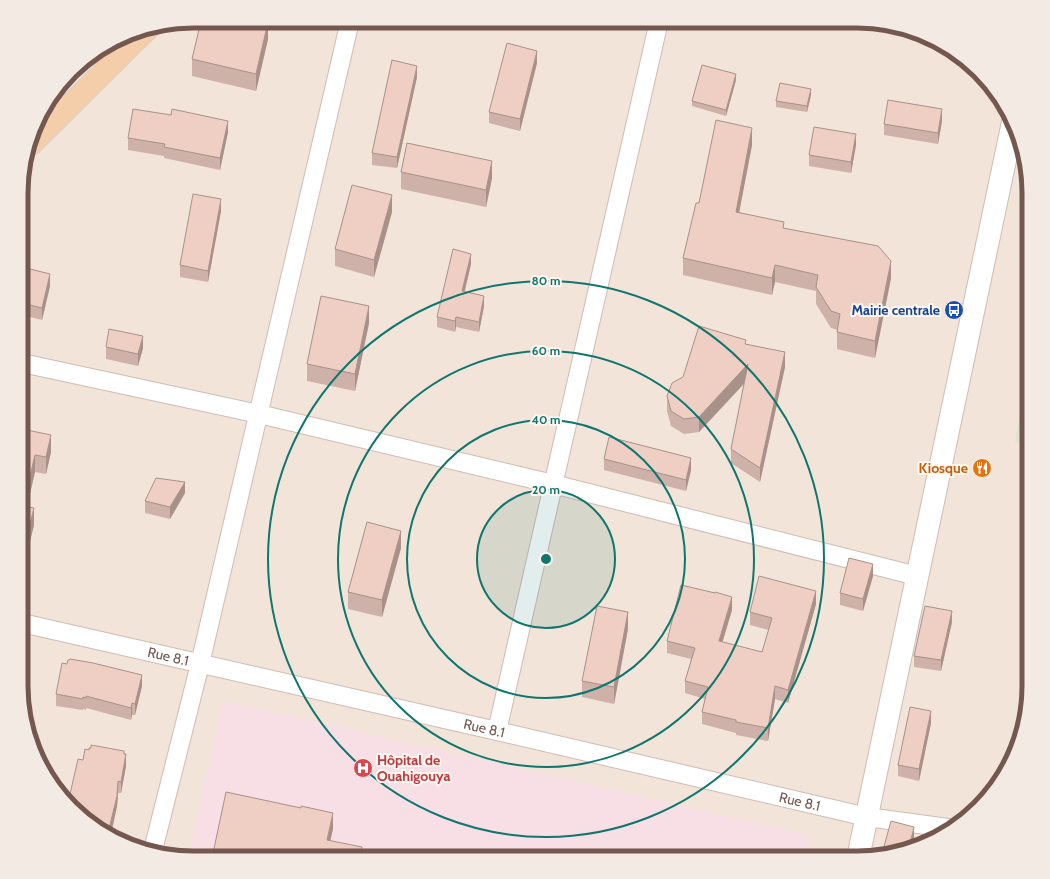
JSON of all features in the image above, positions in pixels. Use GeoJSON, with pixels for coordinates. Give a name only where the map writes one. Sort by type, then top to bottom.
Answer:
{"type":"FeatureCollection","features":[{"type":"Feature","properties":{"kind":"main road"},"geometry":{"type":"LineString","coordinates":[[38,137],[138,38]]}},
{"type":"Feature","properties":{"kind":"main road"},"geometry":{"type":"LineString","coordinates":[[860,851],[1011,134]]}},
{"type":"Feature","properties":{"kind":"street"},"geometry":{"type":"LineString","coordinates":[[154,846],[200,664],[348,28]]}},
{"type":"Feature","properties":{"kind":"street"},"geometry":{"type":"LineString","coordinates":[[497,731],[657,28]]}},
{"type":"Feature","properties":{"kind":"street"},"geometry":{"type":"LineString","coordinates":[[28,364],[259,414],[553,484],[918,576]]}},
{"type":"Feature","properties":{"kind":"street","name":"Rue 8.1"},"geometry":{"type":"LineString","coordinates":[[28,624],[867,817],[943,827]]}},
{"type":"Feature","properties":{"kind":"shaded area"},"geometry":{"type":"Polygon","coordinates":[[[182,28],[868,28],[890,31],[930,45],[958,62],[974,76],[988,92],[1005,120],[1019,160],[1022,182],[1022,697],[1019,719],[1005,759],[988,787],[974,803],[958,817],[930,834],[890,848],[868,851],[182,851],[160,848],[120,834],[92,817],[76,803],[62,787],[45,759],[31,719],[28,697],[29,171],[37,140],[45,120],[62,92],[76,76],[92,62],[120,45],[160,31],[182,28]]]}},
{"type":"Feature","properties":{"kind":"shaded area","name":"Hôpital de Ouahigouya"},"geometry":{"type":"Polygon","coordinates":[[[224,701],[810,835],[806,851],[189,851],[224,701]]]}},
{"type":"Feature","properties":{"kind":"green space"},"geometry":{"type":"Polygon","coordinates":[[[1022,402],[1022,443],[1015,442],[1022,402]]]}},
{"type":"Feature","properties":{"kind":"building"},"geometry":{"type":"Polygon","coordinates":[[[199,28],[267,28],[256,74],[192,59],[199,28]]]}},
{"type":"Feature","properties":{"kind":"building"},"geometry":{"type":"Polygon","coordinates":[[[507,43],[537,51],[520,119],[489,112],[507,43]]]}},
{"type":"Feature","properties":{"kind":"building"},"geometry":{"type":"Polygon","coordinates":[[[392,60],[417,66],[397,157],[372,153],[392,60]]]}},
{"type":"Feature","properties":{"kind":"building"},"geometry":{"type":"Polygon","coordinates":[[[702,65],[736,74],[726,110],[692,101],[702,65]]]}},
{"type":"Feature","properties":{"kind":"building"},"geometry":{"type":"Polygon","coordinates":[[[780,83],[811,89],[807,106],[776,101],[780,83]]]}},
{"type":"Feature","properties":{"kind":"building"},"geometry":{"type":"Polygon","coordinates":[[[888,100],[942,109],[938,133],[884,124],[888,100]]]}},
{"type":"Feature","properties":{"kind":"building"},"geometry":{"type":"Polygon","coordinates":[[[133,109],[171,115],[172,109],[228,121],[220,158],[164,147],[165,144],[128,138],[133,109]]]}},
{"type":"Feature","properties":{"kind":"building"},"geometry":{"type":"Polygon","coordinates":[[[716,120],[752,128],[736,212],[784,222],[783,228],[878,246],[891,261],[875,341],[837,332],[840,314],[831,311],[816,287],[818,275],[775,265],[772,278],[683,258],[696,203],[699,203],[716,120]]]}},
{"type":"Feature","properties":{"kind":"building"},"geometry":{"type":"Polygon","coordinates":[[[814,127],[856,134],[851,162],[809,155],[814,127]]]}},
{"type":"Feature","properties":{"kind":"building"},"geometry":{"type":"Polygon","coordinates":[[[407,143],[492,161],[486,190],[401,172],[407,143]]]}},
{"type":"Feature","properties":{"kind":"building"},"geometry":{"type":"Polygon","coordinates":[[[352,185],[392,195],[374,260],[335,249],[352,185]]]}},
{"type":"Feature","properties":{"kind":"building"},"geometry":{"type":"Polygon","coordinates":[[[193,194],[221,199],[208,271],[180,265],[193,194]]]}},
{"type":"Feature","properties":{"kind":"building"},"geometry":{"type":"Polygon","coordinates":[[[453,249],[471,254],[462,291],[484,296],[479,322],[456,317],[455,321],[437,317],[453,249]]]}},
{"type":"Feature","properties":{"kind":"building"},"geometry":{"type":"Polygon","coordinates":[[[28,268],[50,274],[42,308],[28,304],[28,268]]]}},
{"type":"Feature","properties":{"kind":"building"},"geometry":{"type":"Polygon","coordinates":[[[321,296],[369,306],[355,374],[307,364],[321,296]]]}},
{"type":"Feature","properties":{"kind":"building"},"geometry":{"type":"Polygon","coordinates":[[[699,326],[746,340],[745,344],[785,352],[760,468],[731,449],[748,364],[699,417],[684,419],[671,411],[667,396],[672,383],[683,377],[699,326]]]}},
{"type":"Feature","properties":{"kind":"building"},"geometry":{"type":"Polygon","coordinates":[[[109,329],[143,336],[138,354],[106,347],[109,329]]]}},
{"type":"Feature","properties":{"kind":"building"},"geometry":{"type":"Polygon","coordinates":[[[28,430],[51,435],[46,457],[35,455],[28,485],[28,430]]]}},
{"type":"Feature","properties":{"kind":"building"},"geometry":{"type":"Polygon","coordinates":[[[609,437],[691,458],[686,480],[604,459],[609,437]]]}},
{"type":"Feature","properties":{"kind":"building"},"geometry":{"type":"Polygon","coordinates":[[[156,478],[185,482],[170,507],[145,501],[156,478]]]}},
{"type":"Feature","properties":{"kind":"building"},"geometry":{"type":"Polygon","coordinates":[[[28,507],[34,508],[28,528],[28,507]]]}},
{"type":"Feature","properties":{"kind":"building"},"geometry":{"type":"Polygon","coordinates":[[[367,522],[401,531],[382,600],[348,592],[367,522]]]}},
{"type":"Feature","properties":{"kind":"building"},"geometry":{"type":"Polygon","coordinates":[[[849,558],[873,564],[863,599],[840,593],[849,558]]]}},
{"type":"Feature","properties":{"kind":"building"},"geometry":{"type":"Polygon","coordinates":[[[759,576],[816,591],[788,690],[775,686],[768,728],[736,722],[736,720],[702,712],[708,687],[685,681],[695,648],[667,641],[681,585],[732,597],[719,641],[762,652],[772,618],[750,612],[759,576]]]}},
{"type":"Feature","properties":{"kind":"building"},"geometry":{"type":"Polygon","coordinates":[[[597,606],[628,612],[614,687],[582,681],[597,606]]]}},
{"type":"Feature","properties":{"kind":"building"},"geometry":{"type":"Polygon","coordinates":[[[925,606],[952,611],[941,660],[914,656],[925,606]]]}},
{"type":"Feature","properties":{"kind":"building"},"geometry":{"type":"Polygon","coordinates":[[[70,659],[142,675],[135,704],[132,703],[131,708],[86,696],[86,698],[83,697],[83,699],[56,694],[62,663],[67,664],[68,660],[70,659]]]}},
{"type":"Feature","properties":{"kind":"building"},"geometry":{"type":"Polygon","coordinates":[[[910,707],[931,711],[919,769],[898,765],[910,707]]]}},
{"type":"Feature","properties":{"kind":"building"},"geometry":{"type":"Polygon","coordinates":[[[91,745],[124,751],[124,754],[126,754],[121,782],[118,781],[117,796],[109,828],[92,817],[70,796],[78,759],[83,760],[85,749],[89,750],[89,748],[91,748],[91,745]]]}},
{"type":"Feature","properties":{"kind":"building"},"geometry":{"type":"Polygon","coordinates":[[[226,792],[301,808],[301,806],[333,813],[327,840],[362,847],[361,851],[213,851],[226,792]]]}},
{"type":"Feature","properties":{"kind":"building"},"geometry":{"type":"Polygon","coordinates":[[[891,821],[914,827],[910,842],[883,849],[891,821]]]}},
{"type":"Feature","properties":{"kind":"place","name":"Mairie centrale"},"geometry":{"type":"Point","coordinates":[954,310]}},
{"type":"Feature","properties":{"kind":"place","name":"Kiosque"},"geometry":{"type":"Point","coordinates":[982,468]}},
{"type":"Feature","properties":{"kind":"place","name":"Hôpital de Ouahigouya"},"geometry":{"type":"Point","coordinates":[363,768]}}]}
